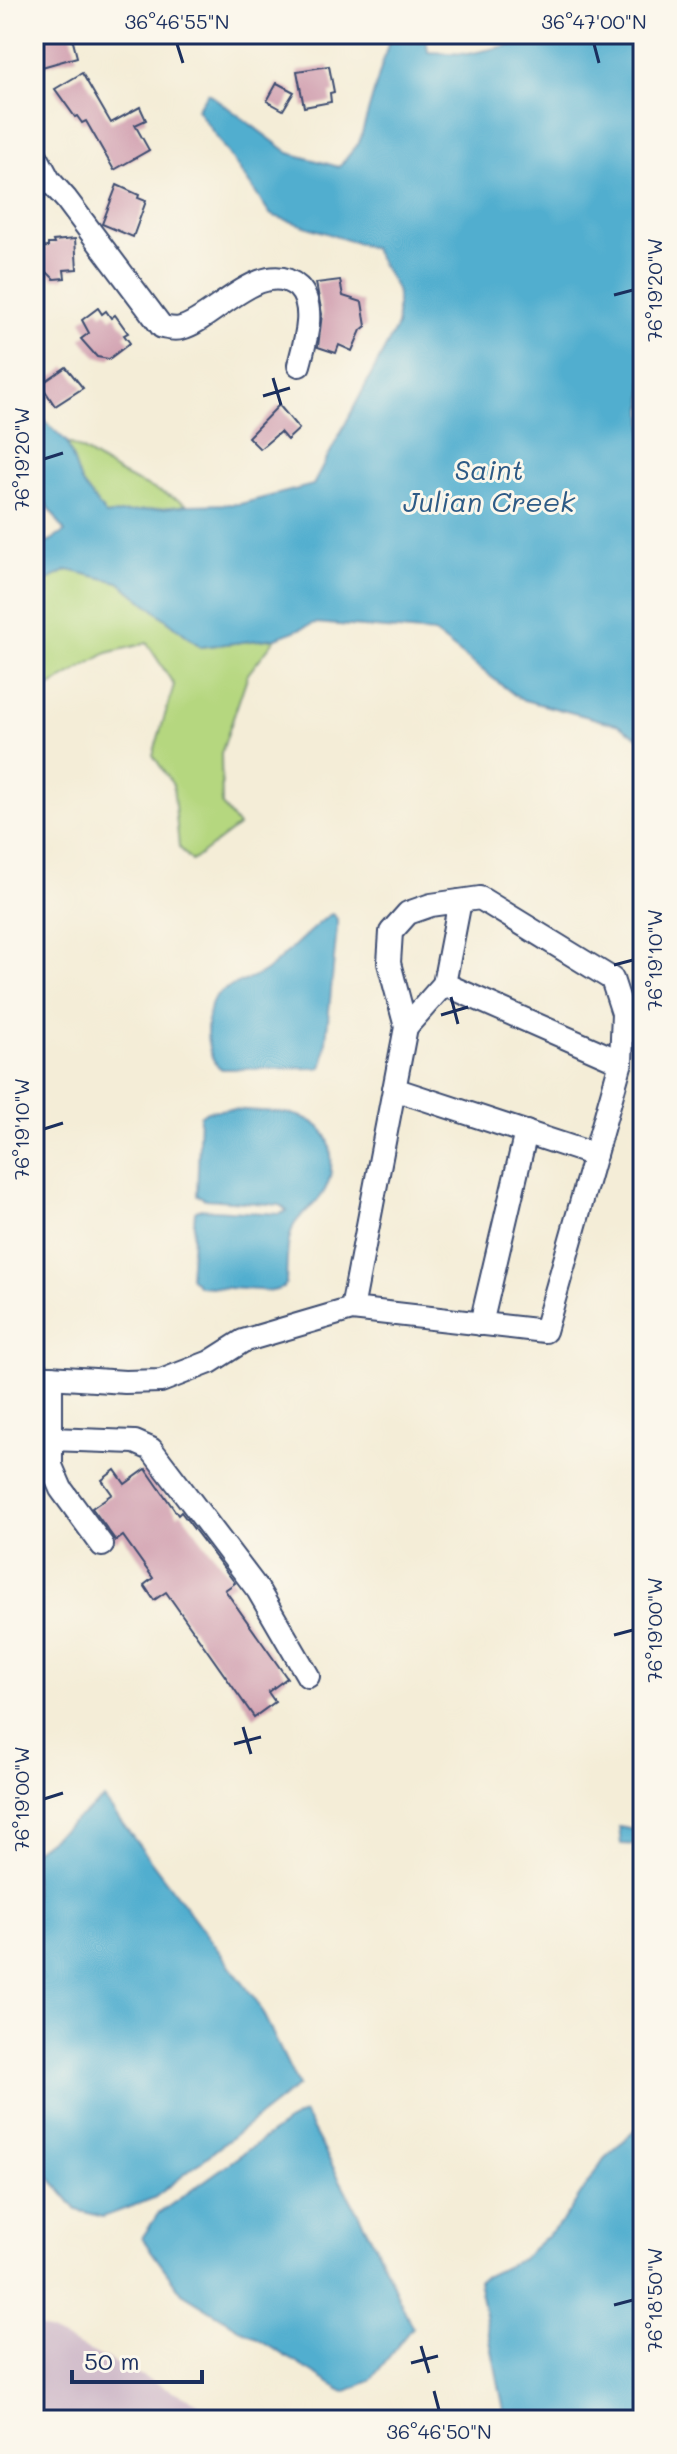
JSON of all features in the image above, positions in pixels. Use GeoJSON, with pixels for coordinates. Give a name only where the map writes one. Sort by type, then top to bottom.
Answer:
{"type":"FeatureCollection","features":[{"type":"Feature","properties":{"kind":"street"},"geometry":{"type":"LineString","coordinates":[[34,152],[49,180],[162,327],[179,329],[193,323],[245,288],[273,279],[292,282],[305,294],[309,321],[299,365]]}},
{"type":"Feature","properties":{"kind":"street"},"geometry":{"type":"LineString","coordinates":[[102,1545],[61,1489],[51,1466],[42,1376],[125,1382],[161,1381],[210,1362],[243,1341],[352,1309],[545,1331],[621,1062],[623,1013],[612,979],[480,898],[431,905],[408,913],[391,932],[389,963],[406,1027],[352,1309]]}},
{"type":"Feature","properties":{"kind":"street"},"geometry":{"type":"LineString","coordinates":[[406,1027],[444,984],[460,901]]}},
{"type":"Feature","properties":{"kind":"street"},"geometry":{"type":"LineString","coordinates":[[444,984],[621,1062]]}},
{"type":"Feature","properties":{"kind":"street"},"geometry":{"type":"LineString","coordinates":[[394,1089],[595,1155]]}},
{"type":"Feature","properties":{"kind":"street"},"geometry":{"type":"LineString","coordinates":[[481,1324],[526,1132]]}},
{"type":"Feature","properties":{"kind":"street"},"geometry":{"type":"LineString","coordinates":[[50,1439],[135,1442],[151,1449],[258,1590],[308,1676]]}},
{"type":"Feature","properties":{"kind":"shaded area"},"geometry":{"type":"Polygon","coordinates":[[[34,2324],[233,2420],[34,2420],[34,2324]]]}},
{"type":"Feature","properties":{"kind":"green space"},"geometry":{"type":"Polygon","coordinates":[[[67,442],[123,475],[188,505],[106,515],[81,482],[67,442]]]}},
{"type":"Feature","properties":{"kind":"green space"},"geometry":{"type":"Polygon","coordinates":[[[68,570],[119,582],[201,647],[276,638],[248,674],[221,754],[222,805],[238,826],[192,861],[179,847],[173,785],[153,755],[174,685],[147,643],[107,653],[40,692],[34,683],[34,587],[68,570]]]}},
{"type":"Feature","properties":{"kind":"water","name":"Saint Julian Creek"},"geometry":{"type":"Polygon","coordinates":[[[391,34],[426,34],[428,52],[468,54],[563,34],[643,34],[643,740],[619,725],[520,699],[434,633],[315,623],[276,638],[201,647],[119,582],[68,570],[34,587],[34,550],[65,532],[34,485],[34,411],[67,442],[81,482],[106,515],[188,505],[240,504],[313,485],[397,326],[397,290],[372,248],[271,215],[197,109],[208,93],[289,153],[339,167],[359,143],[391,34]]]}},
{"type":"Feature","properties":{"kind":"water"},"geometry":{"type":"Polygon","coordinates":[[[332,914],[337,919],[337,928],[324,1062],[320,1068],[222,1069],[216,1064],[208,1045],[207,1022],[212,1002],[228,988],[267,970],[332,914]]]}},
{"type":"Feature","properties":{"kind":"water"},"geometry":{"type":"Polygon","coordinates":[[[207,1111],[277,1112],[307,1119],[319,1127],[327,1138],[331,1154],[329,1180],[322,1195],[293,1227],[288,1247],[286,1283],[283,1288],[273,1291],[199,1286],[190,1277],[195,1211],[280,1214],[287,1211],[280,1205],[205,1199],[197,1195],[200,1116],[207,1111]]]}},
{"type":"Feature","properties":{"kind":"water"},"geometry":{"type":"Polygon","coordinates":[[[104,1799],[258,2003],[298,2086],[154,2198],[103,2217],[77,2210],[34,2158],[34,1851],[104,1799]]]}},
{"type":"Feature","properties":{"kind":"water"},"geometry":{"type":"Polygon","coordinates":[[[619,1827],[643,1831],[643,1845],[621,1844],[619,1827]]]}},
{"type":"Feature","properties":{"kind":"water"},"geometry":{"type":"Polygon","coordinates":[[[304,2113],[375,2245],[412,2327],[370,2381],[344,2392],[182,2293],[142,2238],[158,2214],[304,2113]]]}},
{"type":"Feature","properties":{"kind":"water"},"geometry":{"type":"Polygon","coordinates":[[[643,2123],[643,2420],[506,2420],[478,2280],[520,2260],[562,2222],[604,2159],[643,2123]]]}},
{"type":"Feature","properties":{"kind":"building"},"geometry":{"type":"Polygon","coordinates":[[[34,34],[71,34],[77,57],[42,67],[34,49],[34,34]]]}},
{"type":"Feature","properties":{"kind":"building"},"geometry":{"type":"Polygon","coordinates":[[[329,66],[334,92],[330,93],[331,102],[304,107],[297,71],[329,66]]]}},
{"type":"Feature","properties":{"kind":"building"},"geometry":{"type":"Polygon","coordinates":[[[82,73],[111,123],[140,107],[146,120],[135,125],[149,150],[114,170],[86,121],[82,123],[75,117],[55,89],[82,73]]]}},
{"type":"Feature","properties":{"kind":"building"},"geometry":{"type":"Polygon","coordinates":[[[277,83],[294,92],[283,110],[267,101],[277,83]]]}},
{"type":"Feature","properties":{"kind":"building"},"geometry":{"type":"Polygon","coordinates":[[[117,185],[146,201],[133,237],[102,224],[117,185]]]}},
{"type":"Feature","properties":{"kind":"building"},"geometry":{"type":"Polygon","coordinates":[[[75,239],[77,269],[64,270],[65,278],[54,279],[47,272],[35,273],[34,248],[48,247],[48,244],[54,244],[53,241],[75,239]]]}},
{"type":"Feature","properties":{"kind":"building"},"geometry":{"type":"Polygon","coordinates":[[[340,280],[343,296],[362,302],[366,326],[361,330],[352,351],[339,345],[336,353],[318,347],[322,314],[316,283],[340,280]]]}},
{"type":"Feature","properties":{"kind":"building"},"geometry":{"type":"Polygon","coordinates":[[[98,308],[102,314],[106,311],[111,318],[115,315],[128,333],[124,335],[130,343],[109,359],[97,357],[81,339],[89,333],[82,320],[98,308]]]}},
{"type":"Feature","properties":{"kind":"building"},"geometry":{"type":"Polygon","coordinates":[[[66,367],[83,388],[55,406],[42,386],[66,367]]]}},
{"type":"Feature","properties":{"kind":"building"},"geometry":{"type":"Polygon","coordinates":[[[279,405],[299,429],[287,440],[280,432],[260,449],[248,437],[279,405]]]}},
{"type":"Feature","properties":{"kind":"building"},"geometry":{"type":"Polygon","coordinates":[[[146,1469],[178,1515],[181,1512],[235,1583],[225,1590],[287,1678],[268,1692],[275,1702],[254,1717],[166,1592],[154,1600],[144,1585],[153,1578],[123,1536],[116,1541],[92,1508],[112,1494],[102,1480],[115,1470],[125,1484],[146,1469]]]}}]}
